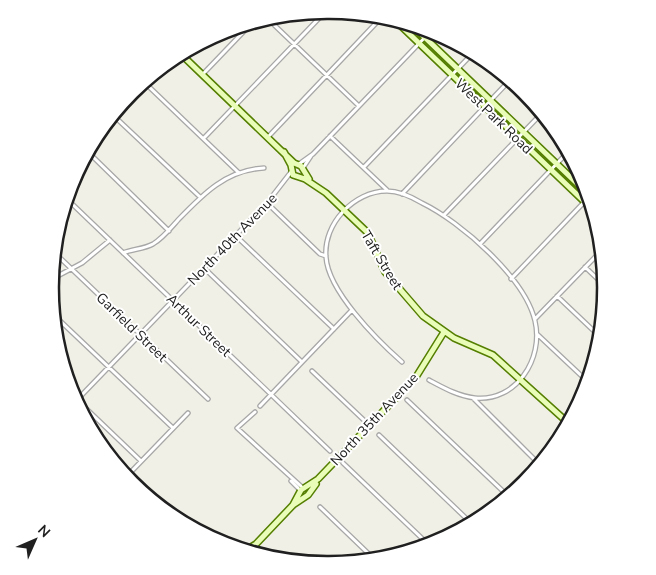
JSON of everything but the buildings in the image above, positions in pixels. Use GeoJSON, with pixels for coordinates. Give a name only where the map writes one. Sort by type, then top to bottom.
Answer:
{"type":"FeatureCollection","features":[{"type":"Feature","properties":{"kind":"street"},"geometry":{"type":"LineString","coordinates":[[204,138],[318,19]]}},
{"type":"Feature","properties":{"kind":"street"},"geometry":{"type":"LineString","coordinates":[[268,137],[376,23]]}},
{"type":"Feature","properties":{"kind":"street"},"geometry":{"type":"LineString","coordinates":[[273,25],[359,106]]}},
{"type":"Feature","properties":{"kind":"street","name":"West Park Road"},"geometry":{"type":"LineString","coordinates":[[405,30],[484,107],[580,194]]}},
{"type":"Feature","properties":{"kind":"street"},"geometry":{"type":"LineString","coordinates":[[202,75],[242,33]]}},
{"type":"Feature","properties":{"kind":"street","name":"West Park Road"},"geometry":{"type":"LineString","coordinates":[[425,37],[574,180]]}},
{"type":"Feature","properties":{"kind":"street","name":"North 40th Avenue"},"geometry":{"type":"LineString","coordinates":[[82,395],[425,37]]}},
{"type":"Feature","properties":{"kind":"street"},"geometry":{"type":"LineString","coordinates":[[364,167],[467,58]]}},
{"type":"Feature","properties":{"kind":"street"},"geometry":{"type":"LineString","coordinates":[[186,60],[284,152],[297,170]]}},
{"type":"Feature","properties":{"kind":"street"},"geometry":{"type":"LineString","coordinates":[[402,194],[505,85]]}},
{"type":"Feature","properties":{"kind":"street"},"geometry":{"type":"LineString","coordinates":[[150,86],[238,172]]}},
{"type":"Feature","properties":{"kind":"street"},"geometry":{"type":"LineString","coordinates":[[444,215],[537,119]]}},
{"type":"Feature","properties":{"kind":"street"},"geometry":{"type":"LineString","coordinates":[[118,120],[200,197]]}},
{"type":"Feature","properties":{"kind":"street"},"geometry":{"type":"LineString","coordinates":[[330,136],[387,191]]}},
{"type":"Feature","properties":{"kind":"street"},"geometry":{"type":"LineString","coordinates":[[93,157],[169,231]]}},
{"type":"Feature","properties":{"kind":"street"},"geometry":{"type":"LineString","coordinates":[[480,244],[563,157]]}},
{"type":"Feature","properties":{"kind":"street"},"geometry":{"type":"LineString","coordinates":[[123,253],[151,245],[169,231],[200,197],[214,185],[238,172],[264,168]]}},
{"type":"Feature","properties":{"kind":"street","name":"Taft Street"},"geometry":{"type":"LineString","coordinates":[[297,170],[344,210],[371,237],[381,265],[404,296],[423,316],[444,332],[463,343],[493,354],[563,418]]}},
{"type":"Feature","properties":{"kind":"street"},"geometry":{"type":"LineString","coordinates":[[375,193],[380,183]]}},
{"type":"Feature","properties":{"kind":"street"},"geometry":{"type":"LineString","coordinates":[[402,362],[373,335],[352,310],[332,276],[326,256],[333,225],[344,210],[357,200],[375,193],[387,191],[402,194],[444,215],[480,244],[511,279],[534,320],[537,334],[533,360],[522,379],[499,394],[490,397],[473,398],[450,391],[429,380]]}},
{"type":"Feature","properties":{"kind":"street"},"geometry":{"type":"LineString","coordinates":[[267,203],[320,254],[326,256]]}},
{"type":"Feature","properties":{"kind":"street"},"geometry":{"type":"LineString","coordinates":[[511,279],[583,203]]}},
{"type":"Feature","properties":{"kind":"street","name":"Arthur Street"},"geometry":{"type":"LineString","coordinates":[[73,205],[330,451]]}},
{"type":"Feature","properties":{"kind":"street"},"geometry":{"type":"LineString","coordinates":[[236,236],[334,329]]}},
{"type":"Feature","properties":{"kind":"street"},"geometry":{"type":"LineString","coordinates":[[60,275],[72,269],[110,240]]}},
{"type":"Feature","properties":{"kind":"street"},"geometry":{"type":"LineString","coordinates":[[534,320],[595,257]]}},
{"type":"Feature","properties":{"kind":"street","name":"Garfield Street"},"geometry":{"type":"LineString","coordinates":[[61,259],[208,399]]}},
{"type":"Feature","properties":{"kind":"street"},"geometry":{"type":"LineString","coordinates":[[585,267],[596,278]]}},
{"type":"Feature","properties":{"kind":"street"},"geometry":{"type":"LineString","coordinates":[[204,268],[302,362]]}},
{"type":"Feature","properties":{"kind":"street"},"geometry":{"type":"LineString","coordinates":[[557,296],[593,331]]}},
{"type":"Feature","properties":{"kind":"street"},"geometry":{"type":"LineString","coordinates":[[260,406],[352,310]]}},
{"type":"Feature","properties":{"kind":"street"},"geometry":{"type":"LineString","coordinates":[[62,323],[173,428]]}},
{"type":"Feature","properties":{"kind":"street","name":"North 35th Avenue"},"geometry":{"type":"LineString","coordinates":[[256,544],[304,491],[318,479],[416,377],[444,332]]}},
{"type":"Feature","properties":{"kind":"street"},"geometry":{"type":"LineString","coordinates":[[537,334],[581,376]]}},
{"type":"Feature","properties":{"kind":"street"},"geometry":{"type":"LineString","coordinates":[[312,371],[369,426]]}},
{"type":"Feature","properties":{"kind":"street"},"geometry":{"type":"LineString","coordinates":[[473,398],[535,459]]}},
{"type":"Feature","properties":{"kind":"street"},"geometry":{"type":"LineString","coordinates":[[407,400],[503,491]]}},
{"type":"Feature","properties":{"kind":"street"},"geometry":{"type":"LineString","coordinates":[[255,412],[237,428],[304,491]]}},
{"type":"Feature","properties":{"kind":"street"},"geometry":{"type":"LineString","coordinates":[[90,413],[141,461]]}},
{"type":"Feature","properties":{"kind":"street"},"geometry":{"type":"LineString","coordinates":[[132,471],[188,413]]}},
{"type":"Feature","properties":{"kind":"street"},"geometry":{"type":"LineString","coordinates":[[380,435],[466,518]]}},
{"type":"Feature","properties":{"kind":"street"},"geometry":{"type":"LineString","coordinates":[[342,462],[423,539]]}},
{"type":"Feature","properties":{"kind":"street"},"geometry":{"type":"LineString","coordinates":[[320,507],[368,553]]}}]}
